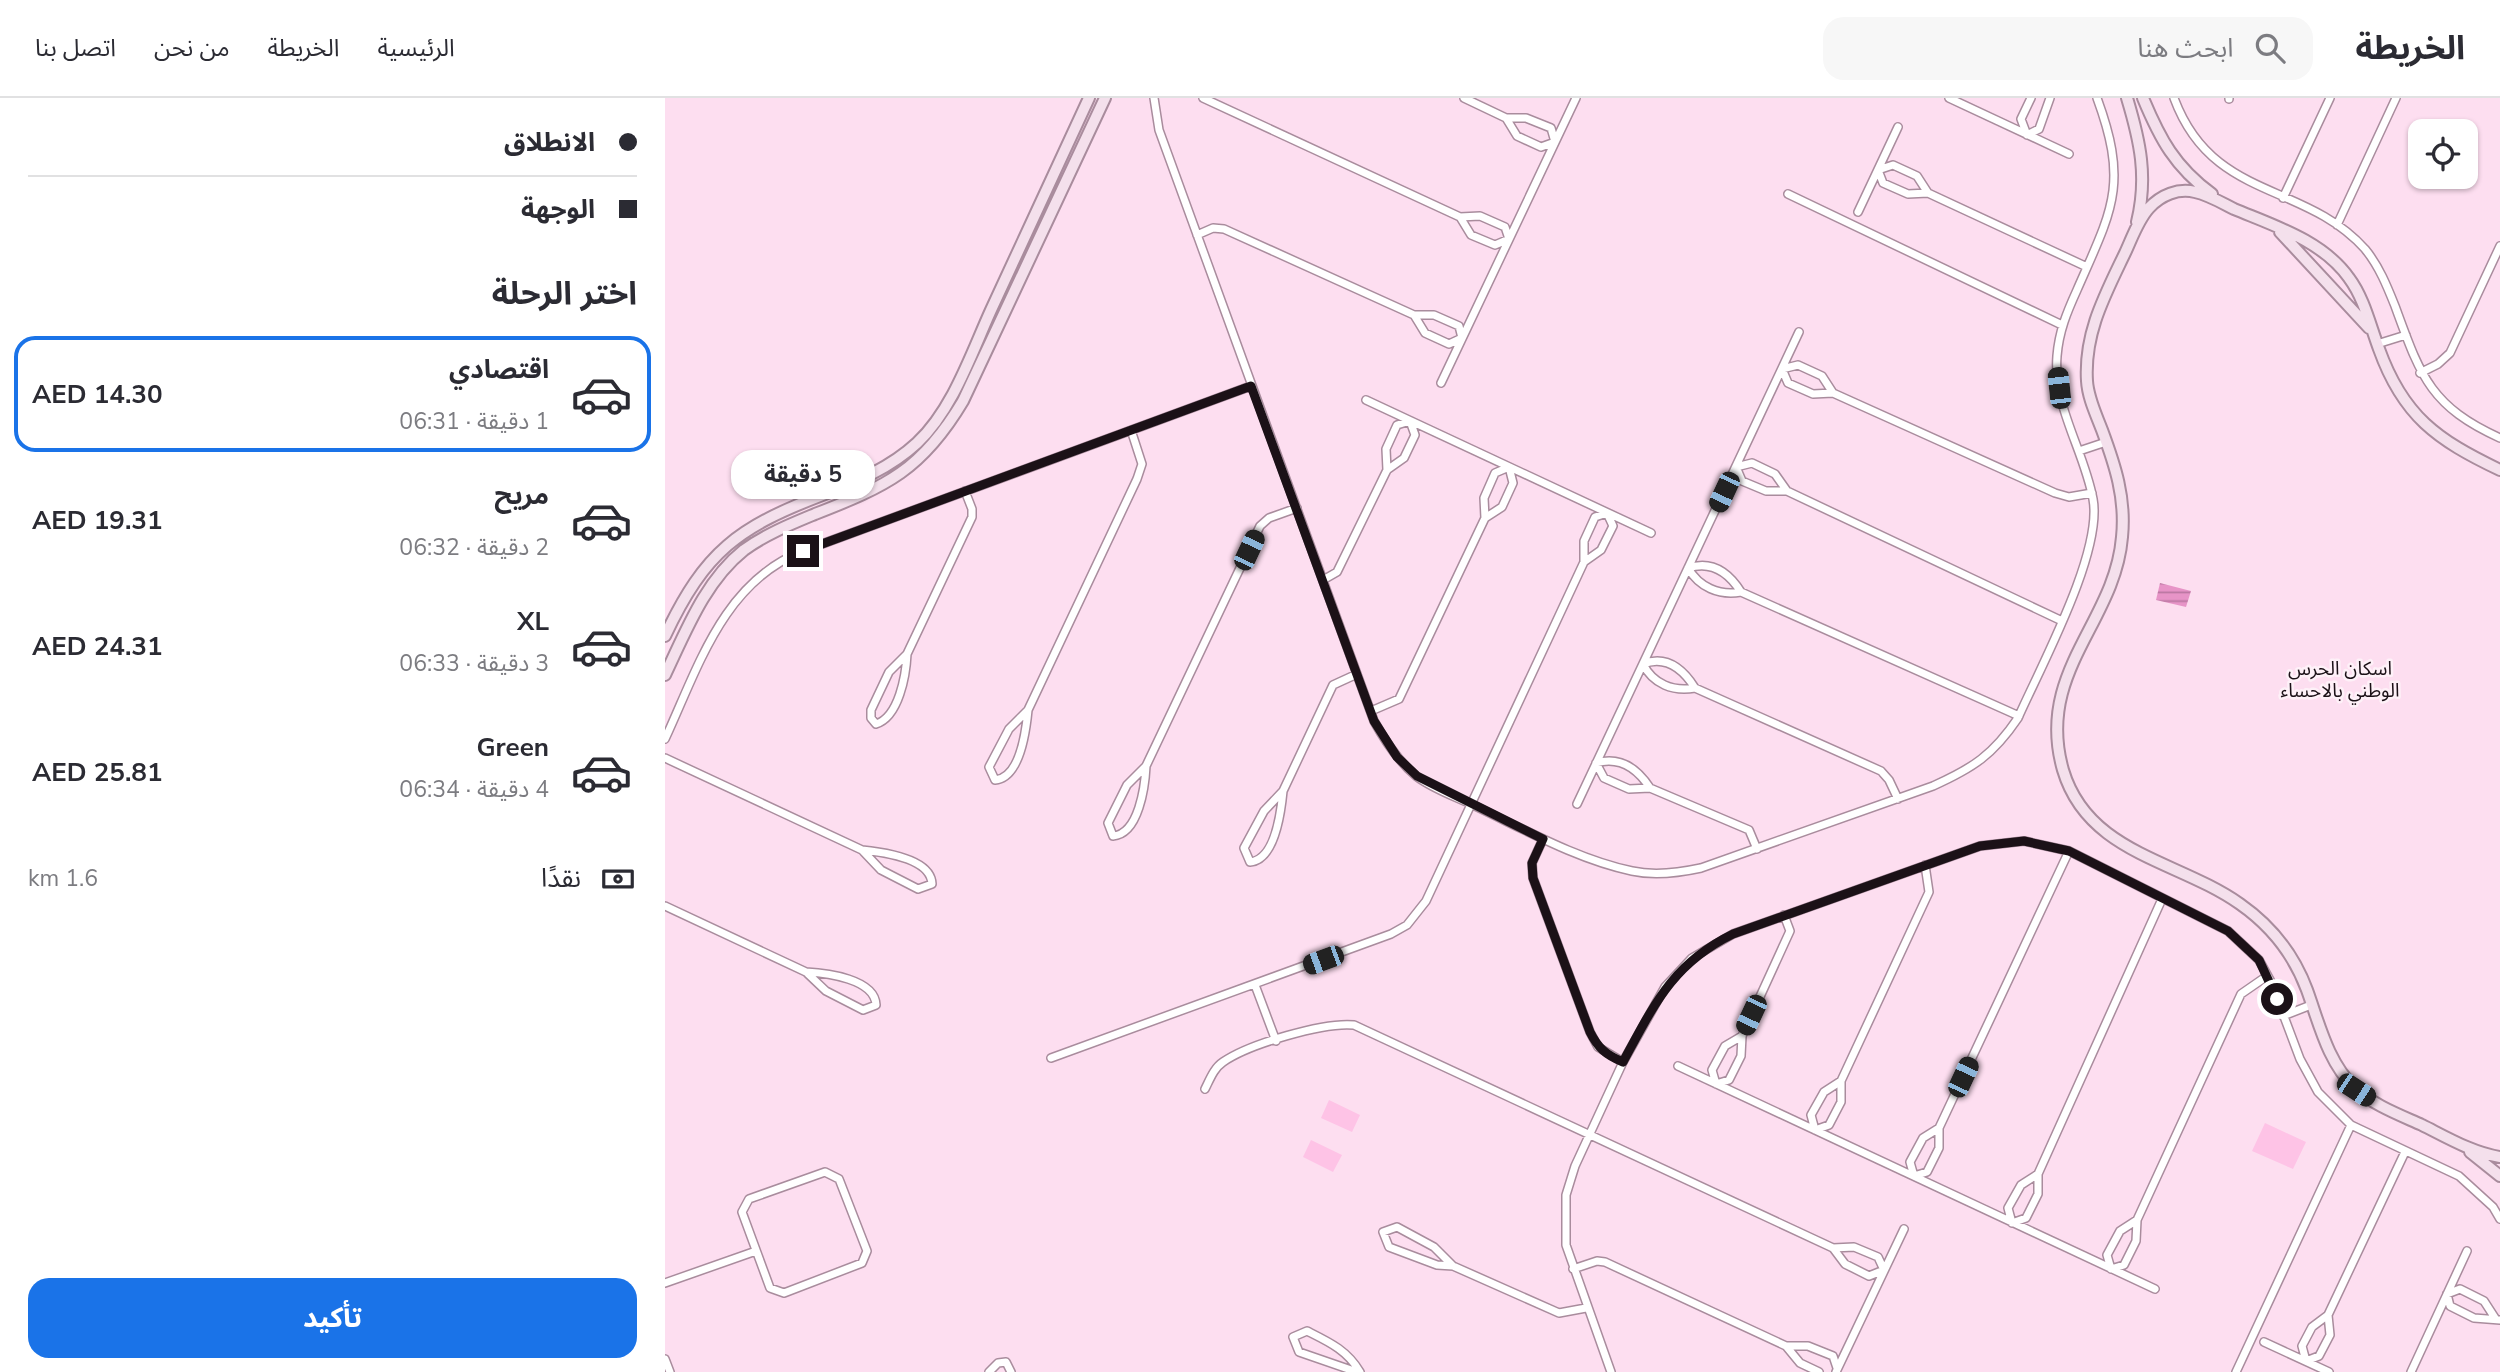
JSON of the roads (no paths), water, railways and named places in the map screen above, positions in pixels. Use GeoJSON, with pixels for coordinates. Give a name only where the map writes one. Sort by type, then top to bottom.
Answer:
{"type":"FeatureCollection","features":[{"type":"Feature","properties":{"kind":"main road"},"geometry":{"type":"LineString","coordinates":[[665,636],[703,569],[733,539],[775,513],[885,467],[918,442],[936,420],[957,383],[1089,98]]}},
{"type":"Feature","properties":{"kind":"main road"},"geometry":{"type":"LineString","coordinates":[[665,675],[669,658],[699,606],[722,571],[744,551],[777,530],[889,482],[911,467],[940,437],[963,401],[1105,98]]}},
{"type":"Feature","properties":{"kind":"main road"},"geometry":{"type":"LineString","coordinates":[[2127,98],[2144,163],[2142,201],[2135,232]]}},
{"type":"Feature","properties":{"kind":"main road"},"geometry":{"type":"LineString","coordinates":[[2143,98],[2167,150],[2192,179],[2228,206]]}},
{"type":"Feature","properties":{"kind":"main road"},"geometry":{"type":"LineString","coordinates":[[2500,470],[2461,451],[2423,424],[2393,385],[2360,297],[2339,266],[2322,251],[2275,226],[2195,192],[2179,191],[2164,196],[2148,209],[2135,232],[2100,305],[2087,349],[2087,388],[2120,481],[2122,537],[2111,580],[2061,689],[2056,723],[2057,747],[2064,775],[2087,816],[2109,837],[2130,850],[2236,901],[2267,926],[2294,963],[2331,1055],[2356,1090],[2459,1144],[2500,1157]]}},
{"type":"Feature","properties":{"kind":"main road"},"geometry":{"type":"LineString","coordinates":[[2275,226],[2373,333]]}},
{"type":"Feature","properties":{"kind":"main road"},"geometry":{"type":"LineString","coordinates":[[2459,1144],[2500,1176]]}},
{"type":"Feature","properties":{"kind":"street"},"geometry":{"type":"LineString","coordinates":[[1154,98],[1159,130],[1251,386],[1371,711],[1390,748],[1417,776],[1543,839],[1609,864],[1654,874],[1701,868],[1898,799],[1970,770],[2002,742],[2019,716],[2092,542],[2092,493],[2063,412],[2057,358],[2061,325],[2106,228],[2116,182],[2109,132],[2097,98]]}},
{"type":"Feature","properties":{"kind":"street"},"geometry":{"type":"LineString","coordinates":[[1203,98],[1460,217],[1480,216],[1505,227],[1509,239]]}},
{"type":"Feature","properties":{"kind":"street"},"geometry":{"type":"LineString","coordinates":[[1464,98],[1506,118],[1527,118],[1551,128],[1555,142]]}},
{"type":"Feature","properties":{"kind":"street"},"geometry":{"type":"LineString","coordinates":[[1441,383],[1576,98]]}},
{"type":"Feature","properties":{"kind":"street"},"geometry":{"type":"LineString","coordinates":[[1949,98],[2069,154]]}},
{"type":"Feature","properties":{"kind":"street"},"geometry":{"type":"LineString","coordinates":[[2027,135],[2021,119],[2031,98]]}},
{"type":"Feature","properties":{"kind":"street"},"geometry":{"type":"LineString","coordinates":[[2027,135],[2039,129],[2050,98]]}},
{"type":"Feature","properties":{"kind":"street"},"geometry":{"type":"LineString","coordinates":[[2174,98],[2190,133],[2223,168],[2337,225],[2365,250],[2380,270],[2420,373],[2447,406],[2463,419],[2500,438]]}},
{"type":"Feature","properties":{"kind":"street"},"geometry":{"type":"LineString","coordinates":[[2283,198],[2330,98]]}},
{"type":"Feature","properties":{"kind":"street"},"geometry":{"type":"LineString","coordinates":[[2337,225],[2396,98]]}},
{"type":"Feature","properties":{"kind":"street"},"geometry":{"type":"LineString","coordinates":[[1506,118],[1517,136],[1541,147],[1555,142]]}},
{"type":"Feature","properties":{"kind":"street"},"geometry":{"type":"LineString","coordinates":[[1858,212],[1898,127]]}},
{"type":"Feature","properties":{"kind":"street"},"geometry":{"type":"LineString","coordinates":[[1878,170],[1893,165],[1917,176],[1928,193]]}},
{"type":"Feature","properties":{"kind":"street"},"geometry":{"type":"LineString","coordinates":[[1878,170],[1883,183],[1908,194],[1928,193],[2087,267]]}},
{"type":"Feature","properties":{"kind":"street"},"geometry":{"type":"LineString","coordinates":[[1788,194],[2061,325]]}},
{"type":"Feature","properties":{"kind":"street"},"geometry":{"type":"LineString","coordinates":[[1460,217],[1471,234],[1495,246],[1509,239]]}},
{"type":"Feature","properties":{"kind":"street"},"geometry":{"type":"LineString","coordinates":[[1197,234],[1213,228],[1224,229],[1414,315],[1434,315],[1459,326],[1462,338]]}},
{"type":"Feature","properties":{"kind":"street"},"geometry":{"type":"LineString","coordinates":[[2420,373],[2438,365],[2451,353],[2500,246]]}},
{"type":"Feature","properties":{"kind":"street"},"geometry":{"type":"LineString","coordinates":[[1414,315],[1425,333],[1449,344],[1462,338]]}},
{"type":"Feature","properties":{"kind":"street"},"geometry":{"type":"LineString","coordinates":[[1577,804],[1799,332]]}},
{"type":"Feature","properties":{"kind":"street"},"geometry":{"type":"LineString","coordinates":[[2377,344],[2406,335]]}},
{"type":"Feature","properties":{"kind":"street"},"geometry":{"type":"LineString","coordinates":[[1782,369],[1798,365],[1822,376],[1833,393]]}},
{"type":"Feature","properties":{"kind":"street"},"geometry":{"type":"LineString","coordinates":[[1782,369],[1788,383],[1813,394],[1833,393],[2055,493],[2069,496],[2092,493]]}},
{"type":"Feature","properties":{"kind":"street"},"geometry":{"type":"LineString","coordinates":[[665,739],[729,606],[765,570],[785,557],[1251,386]]}},
{"type":"Feature","properties":{"kind":"street"},"geometry":{"type":"LineString","coordinates":[[1366,401],[1651,533]]}},
{"type":"Feature","properties":{"kind":"street"},"geometry":{"type":"LineString","coordinates":[[1323,580],[1337,572],[1387,470],[1403,458],[1415,435],[1410,421]]}},
{"type":"Feature","properties":{"kind":"street"},"geometry":{"type":"LineString","coordinates":[[1387,470],[1386,449],[1397,425],[1410,421]]}},
{"type":"Feature","properties":{"kind":"street"},"geometry":{"type":"LineString","coordinates":[[1028,710],[1009,729],[989,767],[995,780],[1003,780],[1010,774],[1021,748],[1028,710],[1137,479],[1142,464],[1131,430]]}},
{"type":"Feature","properties":{"kind":"street"},"geometry":{"type":"LineString","coordinates":[[2079,452],[2106,442]]}},
{"type":"Feature","properties":{"kind":"street"},"geometry":{"type":"LineString","coordinates":[[1736,467],[1752,463],[1775,474],[1787,491]]}},
{"type":"Feature","properties":{"kind":"street"},"geometry":{"type":"LineString","coordinates":[[1485,518],[1502,507],[1513,483],[1509,467]]}},
{"type":"Feature","properties":{"kind":"street"},"geometry":{"type":"LineString","coordinates":[[1371,711],[1399,699],[1485,518],[1484,498],[1495,473],[1509,467]]}},
{"type":"Feature","properties":{"kind":"street"},"geometry":{"type":"LineString","coordinates":[[1736,467],[1742,481],[1766,491],[1787,491],[2060,620]]}},
{"type":"Feature","properties":{"kind":"street"},"geometry":{"type":"LineString","coordinates":[[907,654],[906,675],[890,715],[885,721],[876,724],[871,718],[871,710],[889,672],[907,654],[972,517],[965,491]]}},
{"type":"Feature","properties":{"kind":"street"},"geometry":{"type":"LineString","coordinates":[[1146,766],[1145,782],[1128,830],[1114,836],[1108,823],[1127,785],[1146,766],[1261,526],[1269,519],[1297,508]]}},
{"type":"Feature","properties":{"kind":"street"},"geometry":{"type":"LineString","coordinates":[[1584,562],[1601,550],[1613,526],[1607,513]]}},
{"type":"Feature","properties":{"kind":"street"},"geometry":{"type":"LineString","coordinates":[[1051,1058],[1255,985],[1391,934],[1407,925],[1426,901],[1584,562],[1584,541],[1594,517],[1607,513]]}},
{"type":"Feature","properties":{"kind":"street"},"geometry":{"type":"LineString","coordinates":[[1688,568],[1706,564],[1730,575],[1741,592]]}},
{"type":"Feature","properties":{"kind":"street"},"geometry":{"type":"LineString","coordinates":[[1688,568],[1696,582],[1721,593],[1741,592],[2019,716]]}},
{"type":"Feature","properties":{"kind":"street"},"geometry":{"type":"LineString","coordinates":[[1643,664],[1660,660],[1683,671],[1695,688]]}},
{"type":"Feature","properties":{"kind":"street"},"geometry":{"type":"LineString","coordinates":[[1643,664],[1650,678],[1675,689],[1695,688],[1881,771],[1889,780],[1898,799]]}},
{"type":"Feature","properties":{"kind":"street"},"geometry":{"type":"LineString","coordinates":[[1283,791],[1282,808],[1265,855],[1258,861],[1250,862],[1244,848],[1264,811],[1283,791],[1333,685],[1357,674]]}},
{"type":"Feature","properties":{"kind":"street"},"geometry":{"type":"LineString","coordinates":[[665,758],[862,850],[900,858],[926,869],[932,884],[918,889],[881,870],[862,850]]}},
{"type":"Feature","properties":{"kind":"street"},"geometry":{"type":"LineString","coordinates":[[1596,763],[1614,760],[1638,771],[1650,788]]}},
{"type":"Feature","properties":{"kind":"street"},"geometry":{"type":"LineString","coordinates":[[1596,763],[1604,778],[1629,789],[1650,788],[1749,831],[1757,849]]}},
{"type":"Feature","properties":{"kind":"street"},"geometry":{"type":"LineString","coordinates":[[1543,839],[1532,863],[1533,878],[1590,1032],[1598,1047],[1623,1062]]}},
{"type":"Feature","properties":{"kind":"street"},"geometry":{"type":"LineString","coordinates":[[1611,1372],[1573,1269],[1564,1221],[1566,1195],[1574,1166],[1623,1062],[1660,995],[1692,958],[1733,934],[1980,846],[2006,842],[2044,843],[2069,851],[2228,931],[2259,960],[2308,1076],[2318,1092],[2351,1125],[2459,1176],[2493,1207],[2500,1219]]}},
{"type":"Feature","properties":{"kind":"street"},"geometry":{"type":"LineString","coordinates":[[1914,1176],[1927,1172],[1939,1148],[1940,1128],[2069,851]]}},
{"type":"Feature","properties":{"kind":"street"},"geometry":{"type":"LineString","coordinates":[[1815,1130],[1829,1125],[1841,1101],[1841,1081],[1929,892],[1925,865]]}},
{"type":"Feature","properties":{"kind":"street"},"geometry":{"type":"LineString","coordinates":[[2013,1223],[2026,1218],[2038,1194],[2038,1174],[2162,899]]}},
{"type":"Feature","properties":{"kind":"street"},"geometry":{"type":"LineString","coordinates":[[665,906],[806,972],[845,979],[870,990],[877,1005],[863,1010],[826,991],[806,972]]}},
{"type":"Feature","properties":{"kind":"street"},"geometry":{"type":"LineString","coordinates":[[1716,1084],[1729,1080],[1741,1056],[1742,1036],[1790,931],[1784,915]]}},
{"type":"Feature","properties":{"kind":"street"},"geometry":{"type":"LineString","coordinates":[[2111,1269],[2124,1265],[2136,1241],[2137,1220],[2241,994],[2267,976]]}},
{"type":"Feature","properties":{"kind":"street"},"geometry":{"type":"LineString","coordinates":[[1255,985],[1276,1041]]}},
{"type":"Feature","properties":{"kind":"street"},"geometry":{"type":"LineString","coordinates":[[2283,1016],[2311,1005]]}},
{"type":"Feature","properties":{"kind":"street"},"geometry":{"type":"LineString","coordinates":[[1205,1089],[1215,1069],[1224,1062],[1321,1026],[1355,1025],[1833,1248],[1854,1247],[1878,1257],[1884,1270]]}},
{"type":"Feature","properties":{"kind":"street"},"geometry":{"type":"LineString","coordinates":[[1716,1084],[1712,1070],[1725,1046],[1742,1036]]}},
{"type":"Feature","properties":{"kind":"street"},"geometry":{"type":"LineString","coordinates":[[1678,1066],[2154,1289]]}},
{"type":"Feature","properties":{"kind":"street"},"geometry":{"type":"LineString","coordinates":[[1815,1130],[1811,1115],[1824,1092],[1841,1081]]}},
{"type":"Feature","properties":{"kind":"street"},"geometry":{"type":"LineString","coordinates":[[2236,1372],[2351,1125]]}},
{"type":"Feature","properties":{"kind":"street"},"geometry":{"type":"LineString","coordinates":[[1914,1176],[1910,1162],[1923,1138],[1940,1128]]}},
{"type":"Feature","properties":{"kind":"street"},"geometry":{"type":"LineString","coordinates":[[2305,1361],[2302,1346],[2312,1327],[2328,1315],[2405,1152]]}},
{"type":"Feature","properties":{"kind":"street"},"geometry":{"type":"LineString","coordinates":[[825,1172],[839,1179],[867,1251],[862,1264],[784,1293],[770,1288],[756,1251],[742,1212],[744,1204],[750,1199],[825,1172]]}},
{"type":"Feature","properties":{"kind":"street"},"geometry":{"type":"LineString","coordinates":[[2013,1223],[2008,1208],[2021,1185],[2038,1174]]}},
{"type":"Feature","properties":{"kind":"street"},"geometry":{"type":"LineString","coordinates":[[2111,1269],[2107,1255],[2120,1231],[2137,1220]]}},
{"type":"Feature","properties":{"kind":"street"},"geometry":{"type":"LineString","coordinates":[[1453,1266],[1434,1247],[1397,1227],[1383,1232],[1389,1247],[1437,1265],[1453,1266],[1559,1313],[1586,1308]]}},
{"type":"Feature","properties":{"kind":"street"},"geometry":{"type":"LineString","coordinates":[[1836,1371],[1904,1228]]}},
{"type":"Feature","properties":{"kind":"street"},"geometry":{"type":"LineString","coordinates":[[1833,1248],[1845,1264],[1869,1276],[1884,1270]]}},
{"type":"Feature","properties":{"kind":"street"},"geometry":{"type":"LineString","coordinates":[[665,1283],[756,1251]]}},
{"type":"Feature","properties":{"kind":"street"},"geometry":{"type":"LineString","coordinates":[[2411,1372],[2467,1251]]}},
{"type":"Feature","properties":{"kind":"street"},"geometry":{"type":"LineString","coordinates":[[1573,1269],[1597,1261],[1605,1262],[1786,1346],[1808,1346],[1833,1356],[1836,1371]]}},
{"type":"Feature","properties":{"kind":"street"},"geometry":{"type":"LineString","coordinates":[[2447,1294],[2460,1289],[2484,1301],[2497,1319]]}},
{"type":"Feature","properties":{"kind":"street"},"geometry":{"type":"LineString","coordinates":[[2447,1294],[2450,1306],[2474,1318],[2497,1319]]}},
{"type":"Feature","properties":{"kind":"street"},"geometry":{"type":"LineString","coordinates":[[2305,1361],[2319,1356],[2330,1335],[2328,1315]]}},
{"type":"Feature","properties":{"kind":"street"},"geometry":{"type":"LineString","coordinates":[[1307,1331],[1332,1344],[1352,1359],[1358,1372],[1299,1352],[1293,1337],[1307,1331]]}},
{"type":"Feature","properties":{"kind":"street"},"geometry":{"type":"LineString","coordinates":[[2264,1342],[2329,1372]]}},
{"type":"Feature","properties":{"kind":"street"},"geometry":{"type":"LineString","coordinates":[[1786,1346],[1800,1363],[1819,1372]]}},
{"type":"Feature","properties":{"kind":"street"},"geometry":{"type":"LineString","coordinates":[[665,1359],[670,1372]]}},
{"type":"Feature","properties":{"kind":"street"},"geometry":{"type":"LineString","coordinates":[[989,1372],[998,1363],[1006,1362],[1011,1372]]}},
{"type":"Feature","properties":{"kind":"district","name":"اسكان الحرس الوطني بالاحساء"},"geometry":{"type":"Point","coordinates":[2340,679]}}]}
